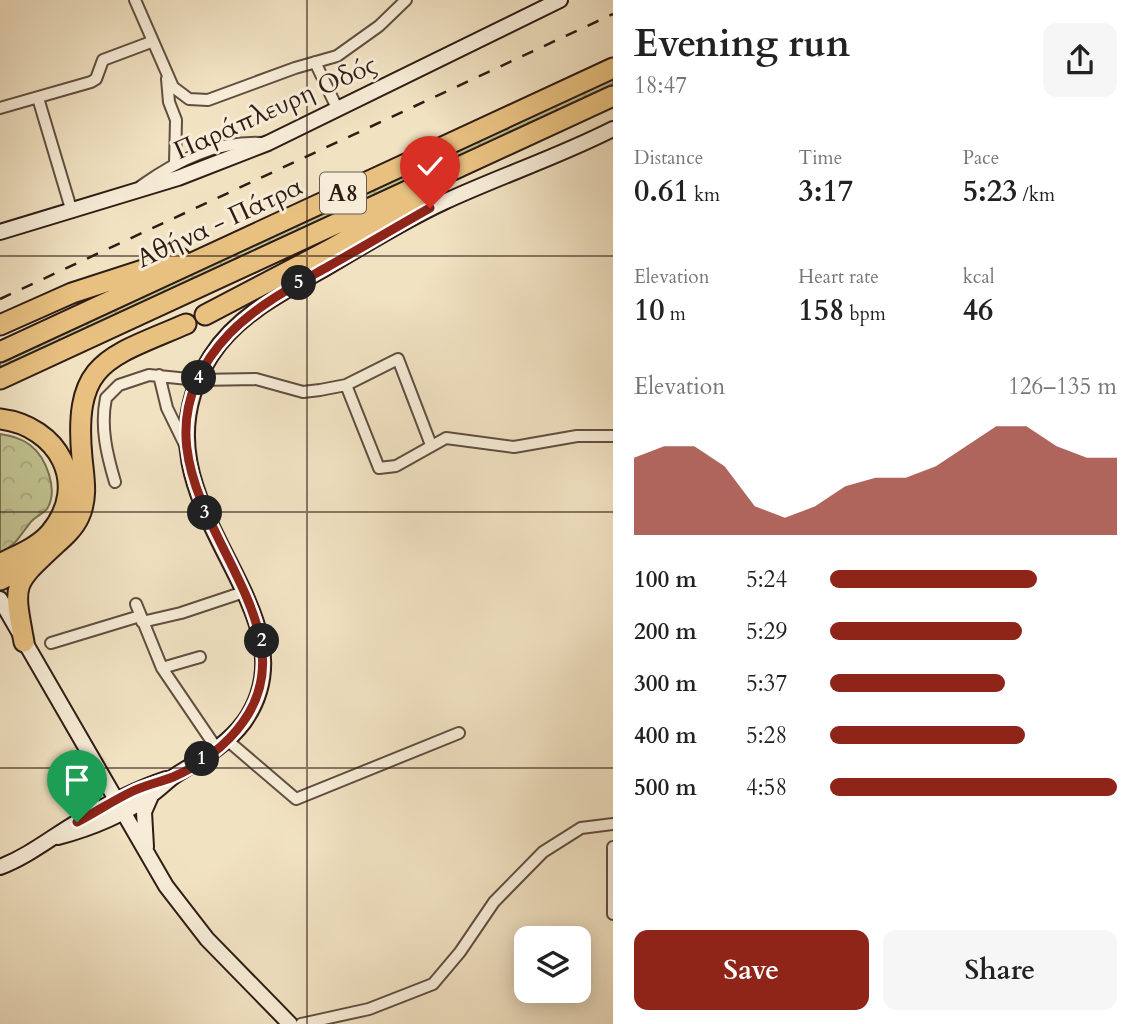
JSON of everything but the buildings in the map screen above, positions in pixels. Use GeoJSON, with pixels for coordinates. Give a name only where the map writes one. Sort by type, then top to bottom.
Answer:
{"type":"FeatureCollection","features":[{"type":"Feature","properties":{"kind":"highway","name":"Αθήνα - Πάτρα"},"geometry":{"type":"LineString","coordinates":[[0,352],[613,68]]}},
{"type":"Feature","properties":{"kind":"highway","name":"Αθήνα - Πάτρα"},"geometry":{"type":"LineString","coordinates":[[0,379],[613,96]]}},
{"type":"Feature","properties":{"kind":"highway"},"geometry":{"type":"LineString","coordinates":[[205,315],[331,249],[527,134]]}},
{"type":"Feature","properties":{"kind":"highway"},"geometry":{"type":"LineString","coordinates":[[0,325],[72,293],[175,259],[225,248]]}},
{"type":"Feature","properties":{"kind":"highway"},"geometry":{"type":"LineString","coordinates":[[24,642],[18,597],[24,574],[67,533],[81,513],[85,486],[80,415],[83,397],[92,377],[122,352],[186,324]]}},
{"type":"Feature","properties":{"kind":"highway"},"geometry":{"type":"LineString","coordinates":[[0,419],[28,425],[45,436],[59,453],[68,485],[61,515],[49,534],[31,549],[0,564]]}},
{"type":"Feature","properties":{"kind":"highway"},"geometry":{"type":"LineString","coordinates":[[0,580],[37,560]]}},
{"type":"Feature","properties":{"kind":"street"},"geometry":{"type":"LineString","coordinates":[[135,0],[167,76],[181,96],[208,100]]}},
{"type":"Feature","properties":{"kind":"street"},"geometry":{"type":"LineString","coordinates":[[176,163],[176,109],[180,105],[208,100],[348,50],[406,0]]}},
{"type":"Feature","properties":{"kind":"street","name":"Παράπλευρη Οδός"},"geometry":{"type":"LineString","coordinates":[[0,232],[127,195],[268,143],[560,0]]}},
{"type":"Feature","properties":{"kind":"street"},"geometry":{"type":"LineString","coordinates":[[0,108],[91,82],[96,79],[103,60],[151,42]]}},
{"type":"Feature","properties":{"kind":"street"},"geometry":{"type":"LineString","coordinates":[[315,61],[337,108]]}},
{"type":"Feature","properties":{"kind":"street"},"geometry":{"type":"LineString","coordinates":[[167,76],[169,102],[176,120]]}},
{"type":"Feature","properties":{"kind":"street"},"geometry":{"type":"LineString","coordinates":[[38,98],[72,212]]}},
{"type":"Feature","properties":{"kind":"street"},"geometry":{"type":"LineString","coordinates":[[77,822],[151,795],[222,744],[251,709],[263,673],[261,636],[244,592],[202,507],[191,475],[186,447],[188,411],[198,380],[212,355],[230,333],[258,308],[430,208],[613,129]]}},
{"type":"Feature","properties":{"kind":"street"},"geometry":{"type":"LineString","coordinates":[[127,195],[176,163],[220,146],[268,143]]}},
{"type":"Feature","properties":{"kind":"street"},"geometry":{"type":"LineString","coordinates":[[115,482],[106,453],[106,398],[111,390],[132,378],[159,375],[198,380],[256,379],[303,392],[346,384],[395,359],[401,361],[431,445]]}},
{"type":"Feature","properties":{"kind":"street"},"geometry":{"type":"LineString","coordinates":[[159,375],[167,408],[186,447]]}},
{"type":"Feature","properties":{"kind":"street"},"geometry":{"type":"LineString","coordinates":[[346,384],[379,468],[396,466],[431,445],[454,438],[514,447],[577,436],[613,436]]}},
{"type":"Feature","properties":{"kind":"street"},"geometry":{"type":"LineString","coordinates":[[51,643],[139,614],[181,613],[244,592]]}},
{"type":"Feature","properties":{"kind":"street"},"geometry":{"type":"LineString","coordinates":[[0,599],[166,886],[207,939],[290,1024]]}},
{"type":"Feature","properties":{"kind":"street"},"geometry":{"type":"LineString","coordinates":[[139,614],[163,668],[222,744],[296,799],[458,733]]}},
{"type":"Feature","properties":{"kind":"street"},"geometry":{"type":"LineString","coordinates":[[163,668],[200,657]]}},
{"type":"Feature","properties":{"kind":"street"},"geometry":{"type":"LineString","coordinates":[[58,837],[77,822],[92,799],[87,752]]}},
{"type":"Feature","properties":{"kind":"street"},"geometry":{"type":"LineString","coordinates":[[0,867],[58,837],[98,825],[134,790],[174,776]]}},
{"type":"Feature","properties":{"kind":"street"},"geometry":{"type":"LineString","coordinates":[[147,855],[144,812],[151,795]]}},
{"type":"Feature","properties":{"kind":"street"},"geometry":{"type":"LineString","coordinates":[[301,1024],[369,1009],[433,984],[460,952],[494,902],[543,852],[581,828],[613,824]]}},
{"type":"Feature","properties":{"kind":"street"},"geometry":{"type":"LineString","coordinates":[[613,847],[613,914]]}},
{"type":"Feature","properties":{"kind":"green space"},"geometry":{"type":"Polygon","coordinates":[[[613,79],[613,84],[0,368],[0,363],[613,79]]]}},
{"type":"Feature","properties":{"kind":"green space"},"geometry":{"type":"Polygon","coordinates":[[[0,434],[23,441],[36,450],[49,474],[52,493],[47,509],[32,521],[14,543],[0,552],[0,434]]]}},
{"type":"Feature","properties":{"kind":"railway"},"geometry":{"type":"LineString","coordinates":[[0,299],[613,14]]}},
{"type":"Feature","properties":{"kind":"route"},"geometry":{"type":"LineString","coordinates":[[77,822],[134,790],[174,776],[217,749],[244,722],[260,685],[263,659],[258,625],[210,526],[188,460],[188,411],[194,389],[206,365],[230,333],[258,308],[430,208]]}}]}
